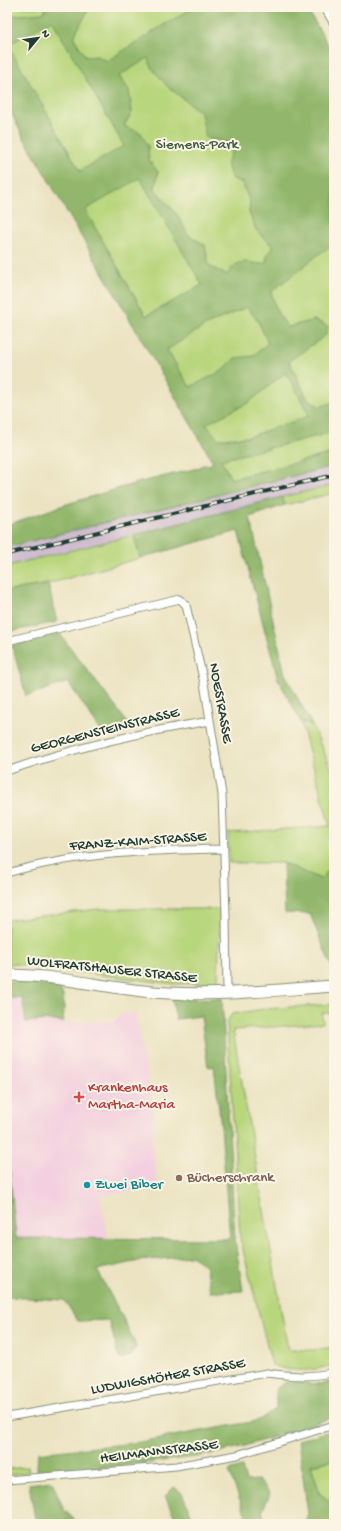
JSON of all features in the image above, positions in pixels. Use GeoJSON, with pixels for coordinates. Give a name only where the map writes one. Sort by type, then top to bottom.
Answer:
{"type":"FeatureCollection","features":[{"type":"Feature","properties":{"kind":"main road"},"geometry":{"type":"LineString","coordinates":[[326,7],[334,21]]}},
{"type":"Feature","properties":{"kind":"main road","name":"WOLFRATSHAUSER STRASSE"},"geometry":{"type":"LineString","coordinates":[[7,974],[48,977],[143,991],[206,994],[334,986]]}},
{"type":"Feature","properties":{"kind":"street","name":"NOESTRASSE"},"geometry":{"type":"LineString","coordinates":[[7,641],[180,599],[186,605],[204,683],[222,794],[227,993]]}},
{"type":"Feature","properties":{"kind":"street","name":"GEORGENSTEINSTRASSE"},"geometry":{"type":"LineString","coordinates":[[7,771],[91,746],[164,729],[210,721]]}},
{"type":"Feature","properties":{"kind":"street","name":"FRANZ-KAIM-STRASSE"},"geometry":{"type":"LineString","coordinates":[[7,873],[60,861],[102,855],[173,850],[224,849]]}},
{"type":"Feature","properties":{"kind":"street","name":"LUDWIGSHÖHER STRASSE"},"geometry":{"type":"LineString","coordinates":[[7,1417],[267,1373],[321,1376],[334,1372]]}},
{"type":"Feature","properties":{"kind":"street","name":"HEILMANNSTRASSE"},"geometry":{"type":"LineString","coordinates":[[7,1480],[176,1466],[237,1455],[334,1425]]}},
{"type":"Feature","properties":{"kind":"shaded area"},"geometry":{"type":"Polygon","coordinates":[[[334,466],[334,485],[7,566],[7,547],[334,466]]]}},
{"type":"Feature","properties":{"kind":"shaded area","name":"Krankenhaus Martha-Maria"},"geometry":{"type":"Polygon","coordinates":[[[22,997],[26,1022],[46,1020],[69,1023],[115,1021],[121,1014],[136,1013],[144,1063],[147,1070],[154,1120],[152,1136],[158,1187],[100,1196],[108,1239],[16,1238],[7,1144],[7,999],[22,997]]]}},
{"type":"Feature","properties":{"kind":"green space","name":"Siemens-Park"},"geometry":{"type":"Polygon","coordinates":[[[7,7],[306,7],[334,55],[334,453],[231,479],[7,93],[7,7]]]}},
{"type":"Feature","properties":{"kind":"green space"},"geometry":{"type":"Polygon","coordinates":[[[47,7],[86,7],[87,13],[74,38],[86,57],[97,56],[107,61],[165,24],[195,7],[306,7],[334,55],[334,246],[323,251],[271,292],[277,312],[288,327],[314,320],[328,326],[326,335],[289,361],[307,398],[320,407],[334,402],[334,432],[221,460],[231,479],[334,453],[334,466],[7,547],[7,525],[67,504],[133,484],[198,468],[205,464],[209,465],[213,462],[21,133],[7,104],[7,16],[43,13],[47,7]],[[52,20],[8,45],[80,171],[124,146],[52,20]],[[148,58],[119,76],[129,90],[132,112],[124,126],[141,133],[148,146],[149,160],[158,172],[155,189],[178,216],[188,235],[205,245],[209,266],[227,275],[235,265],[239,263],[266,263],[267,255],[274,247],[256,230],[249,212],[250,202],[242,183],[231,178],[227,163],[231,153],[229,143],[206,138],[201,113],[167,86],[151,67],[148,58]],[[140,178],[85,210],[146,316],[202,285],[140,178]],[[247,307],[206,325],[167,350],[190,387],[222,371],[235,358],[253,356],[268,343],[258,321],[247,307]],[[285,373],[248,403],[206,424],[218,439],[248,437],[309,416],[296,389],[285,373]]]}},
{"type":"Feature","properties":{"kind":"green space"},"geometry":{"type":"Polygon","coordinates":[[[334,485],[334,493],[285,505],[282,497],[334,485]]]}},
{"type":"Feature","properties":{"kind":"green space"},"geometry":{"type":"Polygon","coordinates":[[[282,497],[285,505],[250,517],[285,674],[312,725],[301,722],[278,679],[238,531],[140,558],[134,535],[282,497]]]}},
{"type":"Feature","properties":{"kind":"green space"},"geometry":{"type":"Polygon","coordinates":[[[134,535],[140,558],[48,584],[7,591],[7,566],[134,535]]]}},
{"type":"Feature","properties":{"kind":"green space"},"geometry":{"type":"Polygon","coordinates":[[[48,584],[57,622],[8,632],[7,591],[48,584]]]}},
{"type":"Feature","properties":{"kind":"green space"},"geometry":{"type":"Polygon","coordinates":[[[59,633],[133,730],[105,737],[68,682],[26,696],[12,645],[59,633]]]}},
{"type":"Feature","properties":{"kind":"green space"},"geometry":{"type":"Polygon","coordinates":[[[301,722],[312,725],[334,775],[334,863],[321,880],[283,863],[229,863],[228,833],[330,826],[301,722]]]}},
{"type":"Feature","properties":{"kind":"green space"},"geometry":{"type":"Polygon","coordinates":[[[283,863],[321,879],[334,863],[334,973],[310,914],[285,913],[283,863]]]}},
{"type":"Feature","properties":{"kind":"green space"},"geometry":{"type":"Polygon","coordinates":[[[99,909],[220,909],[218,982],[174,984],[7,963],[7,920],[99,909]]]}},
{"type":"Feature","properties":{"kind":"green space"},"geometry":{"type":"Polygon","coordinates":[[[7,981],[58,986],[61,990],[63,998],[63,1022],[46,1020],[26,1022],[22,997],[7,999],[7,981]]]}},
{"type":"Feature","properties":{"kind":"green space"},"geometry":{"type":"Polygon","coordinates":[[[222,998],[235,1240],[243,1291],[210,1292],[205,1265],[191,1256],[139,1261],[97,1270],[122,1316],[136,1346],[131,1356],[119,1359],[109,1320],[78,1321],[64,1300],[7,1297],[7,1144],[16,1238],[230,1239],[221,1126],[214,1066],[208,1067],[201,1016],[176,1019],[172,999],[222,998]]]}},
{"type":"Feature","properties":{"kind":"green space"},"geometry":{"type":"Polygon","coordinates":[[[334,1004],[334,1013],[322,1013],[323,1023],[233,1030],[288,1350],[313,1350],[334,1347],[334,1365],[310,1370],[295,1370],[280,1368],[272,1365],[240,1238],[227,1022],[232,1014],[264,1009],[334,1004]]]}},
{"type":"Feature","properties":{"kind":"green space"},"geometry":{"type":"Polygon","coordinates":[[[334,1380],[334,1417],[245,1446],[196,1457],[110,1467],[37,1470],[38,1453],[134,1443],[257,1421],[276,1409],[276,1389],[286,1382],[322,1384],[334,1380]]]}},
{"type":"Feature","properties":{"kind":"green space"},"geometry":{"type":"Polygon","coordinates":[[[334,1430],[334,1460],[311,1465],[320,1494],[334,1504],[334,1524],[304,1524],[308,1514],[298,1440],[334,1430]]]}},
{"type":"Feature","properties":{"kind":"green space"},"geometry":{"type":"Polygon","coordinates":[[[334,1460],[334,1504],[320,1494],[311,1465],[334,1460]]]}},
{"type":"Feature","properties":{"kind":"green space"},"geometry":{"type":"Polygon","coordinates":[[[28,1467],[29,1472],[7,1475],[7,1469],[28,1467]]]}},
{"type":"Feature","properties":{"kind":"green space"},"geometry":{"type":"Polygon","coordinates":[[[242,1467],[246,1481],[259,1480],[270,1494],[262,1511],[266,1524],[249,1524],[229,1471],[242,1467]]]}},
{"type":"Feature","properties":{"kind":"green space"},"geometry":{"type":"Polygon","coordinates":[[[52,1481],[64,1510],[79,1524],[36,1524],[29,1484],[52,1481]]]}},
{"type":"Feature","properties":{"kind":"green space"},"geometry":{"type":"Polygon","coordinates":[[[174,1487],[182,1493],[195,1524],[178,1524],[165,1496],[174,1487]]]}},
{"type":"Feature","properties":{"kind":"railway"},"geometry":{"type":"LineString","coordinates":[[7,554],[334,475]]}},
{"type":"Feature","properties":{"kind":"place","name":"Krankenhaus Martha-Maria"},"geometry":{"type":"Point","coordinates":[79,1097]}},
{"type":"Feature","properties":{"kind":"place","name":"Bücherschrank"},"geometry":{"type":"Point","coordinates":[179,1178]}},
{"type":"Feature","properties":{"kind":"place","name":"Zwei Biber"},"geometry":{"type":"Point","coordinates":[87,1185]}}]}
